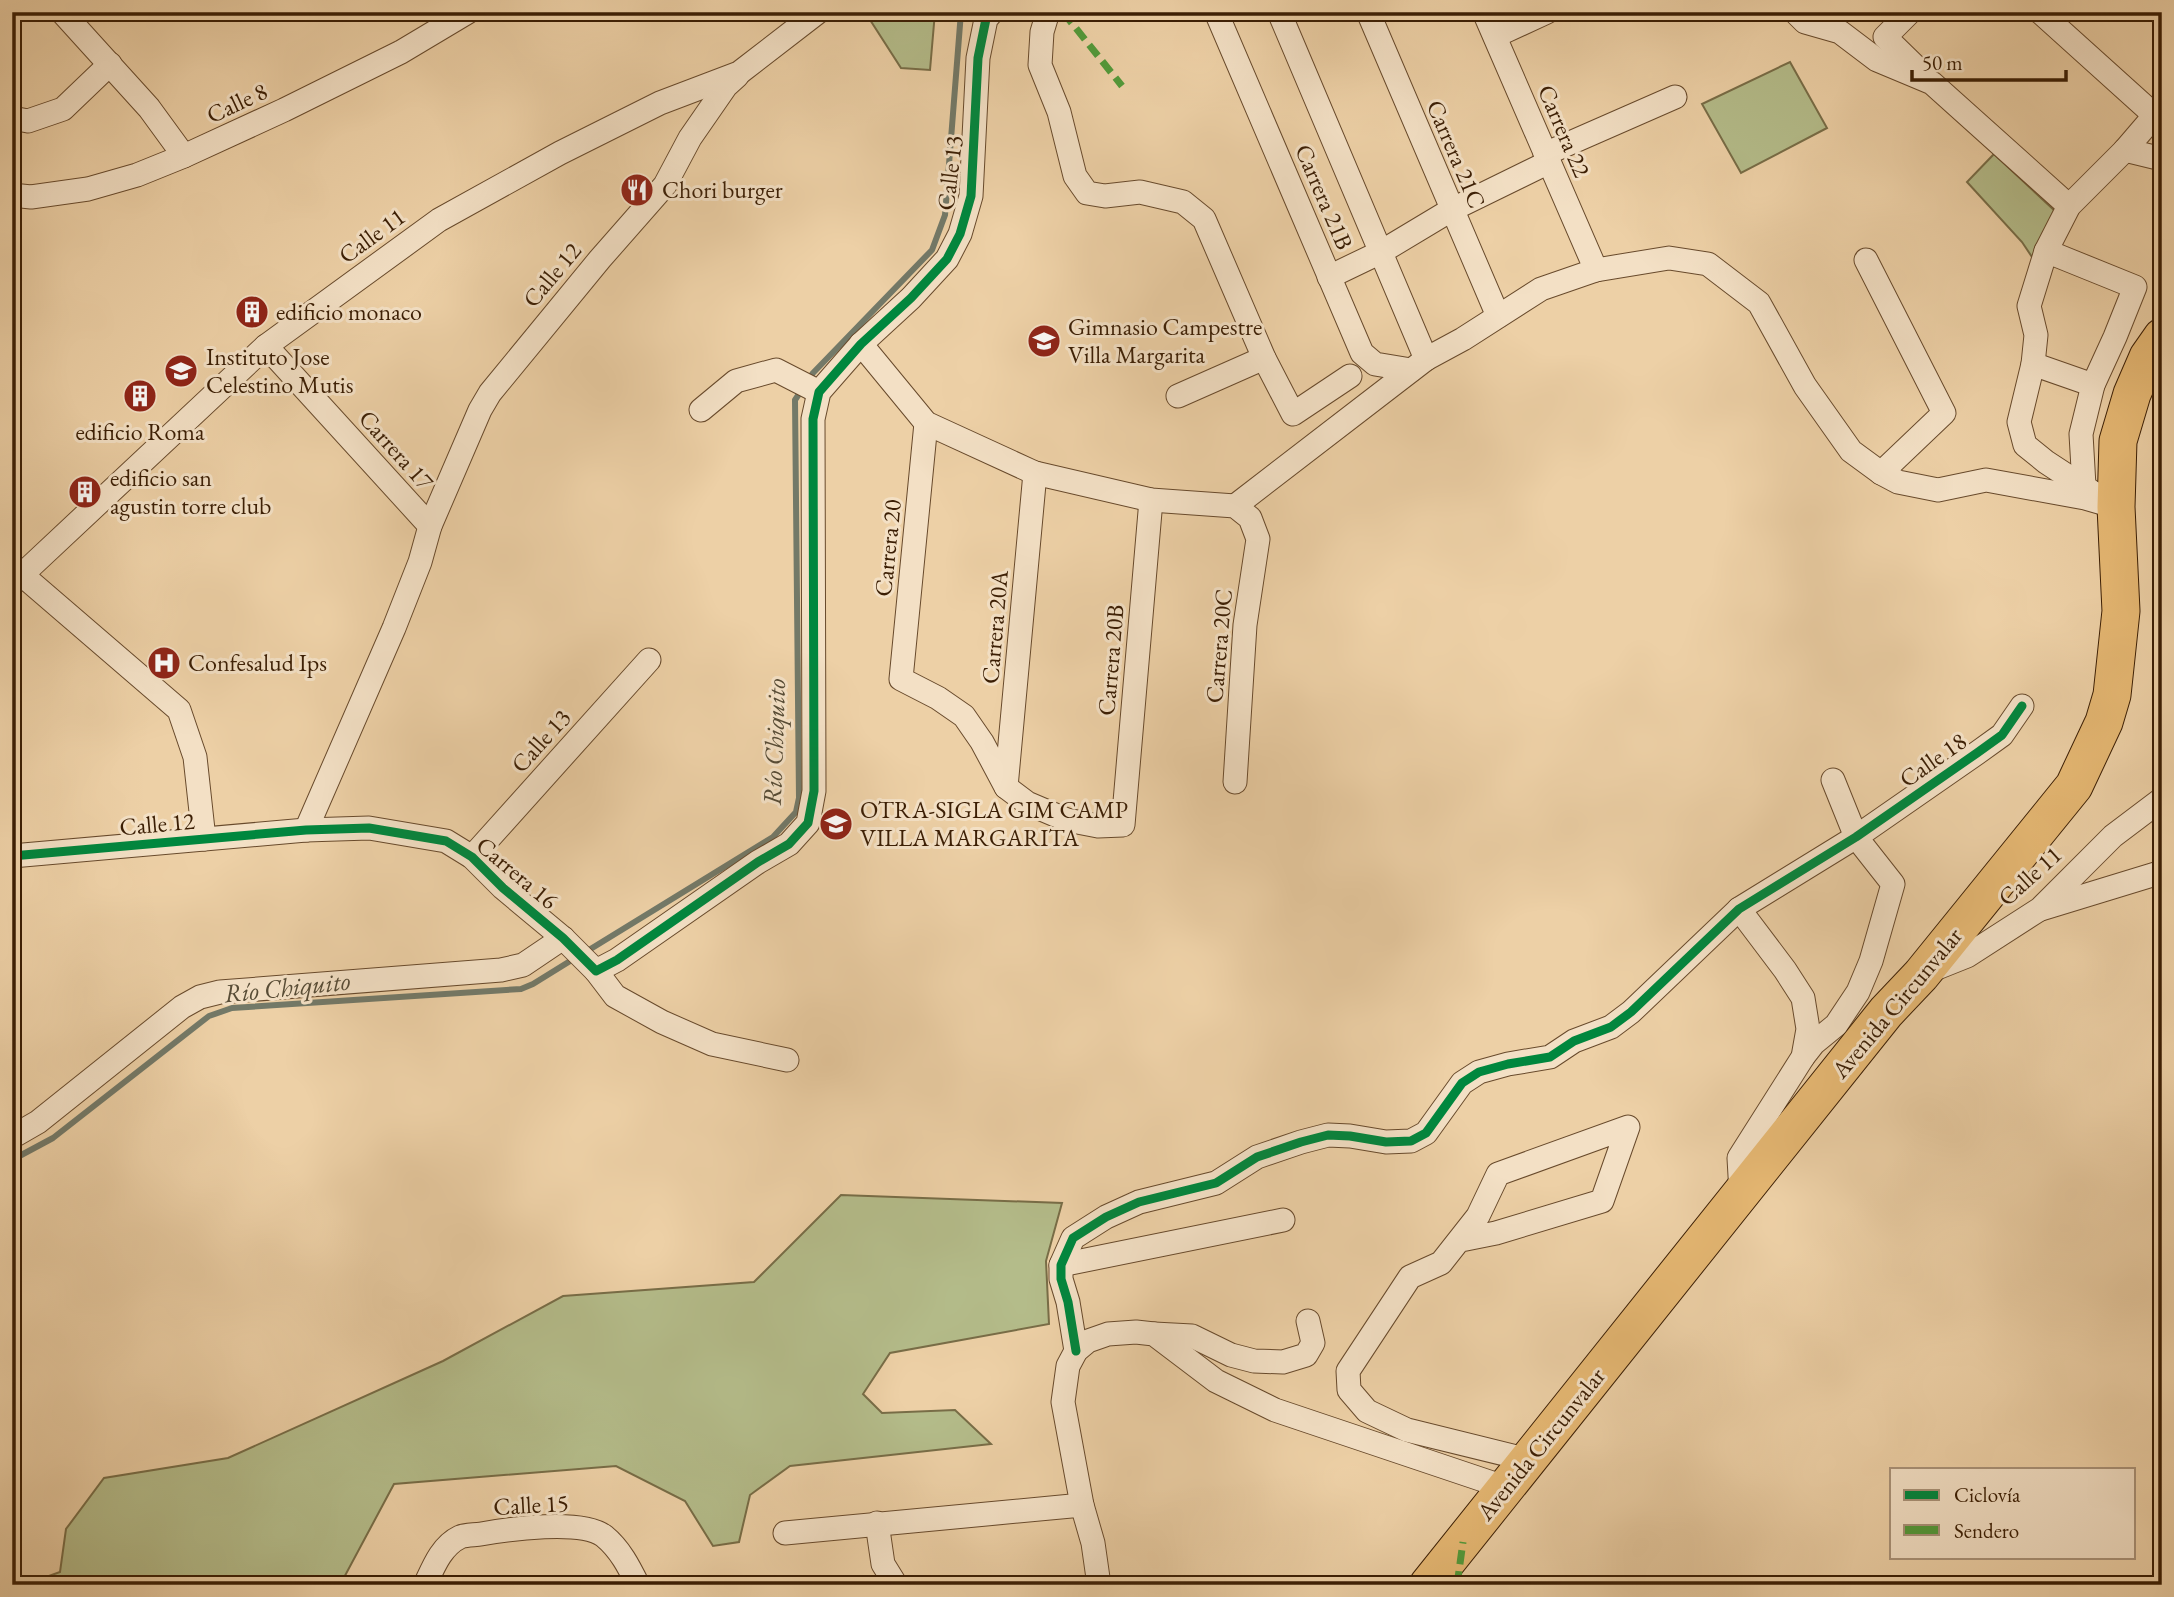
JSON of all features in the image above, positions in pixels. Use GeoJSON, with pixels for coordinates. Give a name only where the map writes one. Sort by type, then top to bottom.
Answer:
{"type":"FeatureCollection","features":[{"type":"Feature","properties":{"kind":"main road","name":"Avenida Circunvalar"},"geometry":{"type":"LineString","coordinates":[[1428,1585],[1886,1012],[1921,975],[2074,786],[2104,722],[2112,695],[2121,611],[2116,507],[2118,441],[2132,394],[2148,357],[2162,337]]}},
{"type":"Feature","properties":{"kind":"street"},"geometry":{"type":"LineString","coordinates":[[62,12],[149,108],[184,156]]}},
{"type":"Feature","properties":{"kind":"street","name":"Calle 8"},"geometry":{"type":"LineString","coordinates":[[12,195],[31,197],[88,189],[138,175],[284,110],[401,52],[468,12]]}},
{"type":"Feature","properties":{"kind":"street","name":"Calle 11"},"geometry":{"type":"LineString","coordinates":[[17,579],[266,346],[439,220],[560,153],[660,103],[739,74],[818,12]]}},
{"type":"Feature","properties":{"kind":"street","name":"Calle 13"},"geometry":{"type":"LineString","coordinates":[[815,389],[911,298],[947,258],[960,234],[971,196],[978,58],[986,19],[992,12]]}},
{"type":"Feature","properties":{"kind":"street"},"geometry":{"type":"LineString","coordinates":[[1048,12],[1042,32],[1041,65],[1059,112],[1075,176],[1087,193],[1105,196],[1140,192],[1172,199],[1183,202],[1204,219],[1264,358],[1293,414],[1350,376]]}},
{"type":"Feature","properties":{"kind":"street","name":"Carrera 21B"},"geometry":{"type":"LineString","coordinates":[[1216,12],[1362,353],[1375,365],[1418,364]]}},
{"type":"Feature","properties":{"kind":"street"},"geometry":{"type":"LineString","coordinates":[[1279,12],[1381,252],[1418,364]]}},
{"type":"Feature","properties":{"kind":"street","name":"Carrera 21C"},"geometry":{"type":"LineString","coordinates":[[1368,12],[1498,316]]}},
{"type":"Feature","properties":{"kind":"street","name":"Carrera 22"},"geometry":{"type":"LineString","coordinates":[[1484,12],[1596,270]]}},
{"type":"Feature","properties":{"kind":"street"},"geometry":{"type":"LineString","coordinates":[[1495,36],[1547,12]]}},
{"type":"Feature","properties":{"kind":"street"},"geometry":{"type":"LineString","coordinates":[[1795,12],[1805,22],[1841,22],[1877,60],[1932,83]]}},
{"type":"Feature","properties":{"kind":"street"},"geometry":{"type":"LineString","coordinates":[[1910,12],[1885,37],[2069,206]]}},
{"type":"Feature","properties":{"kind":"street"},"geometry":{"type":"LineString","coordinates":[[2040,12],[2158,118],[2069,206],[2046,251],[2029,306],[2036,335],[2033,364],[2019,422],[2025,445],[2046,462],[2116,507]]}},
{"type":"Feature","properties":{"kind":"street"},"geometry":{"type":"LineString","coordinates":[[12,118],[28,121],[63,109],[110,64]]}},
{"type":"Feature","properties":{"kind":"street","name":"Calle 12"},"geometry":{"type":"LineString","coordinates":[[12,856],[306,830],[394,628],[420,562],[430,526],[489,393],[665,185],[690,138],[726,86],[739,74]]}},
{"type":"Feature","properties":{"kind":"street"},"geometry":{"type":"LineString","coordinates":[[1329,276],[1381,252],[1547,158],[1675,97]]}},
{"type":"Feature","properties":{"kind":"street"},"geometry":{"type":"LineString","coordinates":[[2125,150],[2162,159]]}},
{"type":"Feature","properties":{"kind":"street"},"geometry":{"type":"LineString","coordinates":[[2046,251],[2134,287],[2093,385],[2081,433],[2084,486]]}},
{"type":"Feature","properties":{"kind":"street"},"geometry":{"type":"LineString","coordinates":[[861,344],[926,423],[1035,473],[1151,500],[1242,512],[1418,364],[1541,289],[1596,270],[1669,258],[1708,264],[1759,303],[1805,386],[1851,451],[1881,473],[1898,482],[1938,490],[1986,480],[2085,498],[2116,507]]}},
{"type":"Feature","properties":{"kind":"street"},"geometry":{"type":"LineString","coordinates":[[1866,260],[1944,413],[1881,473]]}},
{"type":"Feature","properties":{"kind":"street","name":"Carrera 17"},"geometry":{"type":"LineString","coordinates":[[266,346],[430,526]]}},
{"type":"Feature","properties":{"kind":"street"},"geometry":{"type":"LineString","coordinates":[[1178,396],[1264,358]]}},
{"type":"Feature","properties":{"kind":"street"},"geometry":{"type":"LineString","coordinates":[[2033,364],[2093,385]]}},
{"type":"Feature","properties":{"kind":"street"},"geometry":{"type":"LineString","coordinates":[[12,1137],[38,1122],[182,1007],[200,997],[220,992],[502,970],[579,954],[617,960],[758,862],[789,844],[807,822],[814,791],[815,389],[776,370],[736,381],[701,411]]}},
{"type":"Feature","properties":{"kind":"street","name":"Carrera 20"},"geometry":{"type":"LineString","coordinates":[[926,423],[901,679],[938,698],[964,716],[982,742],[1006,787]]}},
{"type":"Feature","properties":{"kind":"street","name":"Carrera 20A"},"geometry":{"type":"LineString","coordinates":[[1006,787],[1035,473]]}},
{"type":"Feature","properties":{"kind":"street","name":"Carrera 20B"},"geometry":{"type":"LineString","coordinates":[[1006,787],[1027,803],[1068,820],[1098,826],[1123,825],[1151,500]]}},
{"type":"Feature","properties":{"kind":"street","name":"Carrera 20C"},"geometry":{"type":"LineString","coordinates":[[1235,782],[1245,625],[1258,539],[1242,512]]}},
{"type":"Feature","properties":{"kind":"street"},"geometry":{"type":"LineString","coordinates":[[17,579],[179,710],[195,757],[204,839]]}},
{"type":"Feature","properties":{"kind":"street","name":"Calle 13"},"geometry":{"type":"LineString","coordinates":[[472,857],[649,660]]}},
{"type":"Feature","properties":{"kind":"street","name":"Calle 18"},"geometry":{"type":"LineString","coordinates":[[1061,1265],[1073,1238],[1106,1217],[1139,1202],[1216,1182],[1257,1157],[1328,1135],[1386,1142],[1411,1141],[1426,1133],[1462,1083],[1479,1072],[1550,1057],[1574,1041],[1611,1027],[1631,1012],[1739,909],[1856,837],[2003,735],[2022,706]]}},
{"type":"Feature","properties":{"kind":"street"},"geometry":{"type":"LineString","coordinates":[[1741,1193],[1740,1158],[1803,1057],[1814,1043],[1836,1025],[1858,992],[1871,961],[1893,884],[1856,837],[1833,780]]}},
{"type":"Feature","properties":{"kind":"street","name":"Calle 11"},"geometry":{"type":"LineString","coordinates":[[1921,975],[1967,956],[2040,909],[2113,836],[2162,799]]}},
{"type":"Feature","properties":{"kind":"street","name":"Carrera 16"},"geometry":{"type":"LineString","coordinates":[[306,830],[369,828],[446,841],[472,857],[503,888],[579,954],[615,996],[662,1022],[712,1044],[787,1060]]}},
{"type":"Feature","properties":{"kind":"street"},"geometry":{"type":"LineString","coordinates":[[2040,909],[2162,872]]}},
{"type":"Feature","properties":{"kind":"street"},"geometry":{"type":"LineString","coordinates":[[1739,909],[1804,998],[1808,1029],[1803,1057]]}},
{"type":"Feature","properties":{"kind":"street"},"geometry":{"type":"LineString","coordinates":[[1461,1240],[1496,1233],[1602,1201],[1628,1127],[1499,1174],[1478,1216],[1461,1240],[1441,1263],[1410,1277],[1348,1371],[1349,1390],[1367,1411],[1518,1474]]}},
{"type":"Feature","properties":{"kind":"street"},"geometry":{"type":"LineString","coordinates":[[1076,1351],[1068,1302],[1061,1279],[1061,1265],[1283,1220]]}},
{"type":"Feature","properties":{"kind":"street"},"geometry":{"type":"LineString","coordinates":[[1099,1585],[1093,1543],[1082,1505],[1063,1402],[1068,1366],[1076,1351],[1088,1341],[1108,1334],[1136,1332],[1192,1336],[1231,1355],[1254,1361],[1283,1362],[1306,1355],[1313,1343],[1308,1321]]}},
{"type":"Feature","properties":{"kind":"street"},"geometry":{"type":"LineString","coordinates":[[1154,1334],[1216,1381],[1275,1410],[1518,1474]]}},
{"type":"Feature","properties":{"kind":"street"},"geometry":{"type":"LineString","coordinates":[[785,1533],[1082,1505]]}},
{"type":"Feature","properties":{"kind":"street"},"geometry":{"type":"LineString","coordinates":[[877,1523],[883,1564],[896,1585]]}},
{"type":"Feature","properties":{"kind":"street","name":"Calle 15"},"geometry":{"type":"LineString","coordinates":[[425,1585],[441,1553],[460,1537],[527,1528],[562,1527],[603,1535],[626,1560],[638,1585]]}},
{"type":"Feature","properties":{"kind":"green space"},"geometry":{"type":"Polygon","coordinates":[[[865,12],[935,12],[930,70],[901,68],[865,12]]]}},
{"type":"Feature","properties":{"kind":"green space"},"geometry":{"type":"Polygon","coordinates":[[[1790,62],[1827,128],[1741,173],[1702,104],[1790,62]]]}},
{"type":"Feature","properties":{"kind":"green space"},"geometry":{"type":"Polygon","coordinates":[[[1994,154],[2055,211],[2034,260],[2022,242],[1967,182],[1994,154]]]}},
{"type":"Feature","properties":{"kind":"green space"},"geometry":{"type":"Polygon","coordinates":[[[841,1195],[1062,1203],[1046,1261],[1049,1324],[890,1353],[863,1394],[882,1413],[955,1410],[991,1444],[790,1466],[750,1495],[739,1542],[713,1546],[685,1501],[616,1466],[394,1484],[340,1585],[24,1585],[60,1572],[66,1529],[104,1478],[228,1458],[443,1361],[563,1296],[754,1282],[841,1195]]]}},
{"type":"Feature","properties":{"kind":"waterway","name":"Río Chiquito"},"geometry":{"type":"LineString","coordinates":[[584,953],[773,837],[796,812],[799,798],[795,400],[813,373],[932,250],[945,215],[961,12]]}},
{"type":"Feature","properties":{"kind":"waterway","name":"Río Chiquito"},"geometry":{"type":"LineString","coordinates":[[12,1160],[53,1138],[209,1016],[232,1008],[521,989],[575,958]]}},
{"type":"Feature","properties":{"kind":"marked path"},"geometry":{"type":"LineString","coordinates":[[1063,12],[1122,86]]}},
{"type":"Feature","properties":{"kind":"marked path"},"geometry":{"type":"LineString","coordinates":[[1457,1585],[1463,1542]]}},
{"type":"Feature","properties":{"kind":"cycle path"},"geometry":{"type":"LineString","coordinates":[[12,856],[306,830],[369,828],[446,841],[472,857],[596,971],[617,960],[758,862],[789,844],[808,823],[814,791],[813,419],[819,392],[861,344],[911,298],[947,259],[960,234],[971,196],[978,58],[986,19],[992,12]]}},
{"type":"Feature","properties":{"kind":"cycle path"},"geometry":{"type":"LineString","coordinates":[[1076,1351],[1068,1302],[1061,1279],[1061,1265],[1073,1238],[1106,1217],[1139,1202],[1216,1183],[1257,1157],[1301,1142],[1328,1135],[1386,1142],[1411,1141],[1426,1133],[1462,1083],[1479,1072],[1550,1057],[1574,1041],[1611,1027],[1631,1012],[1739,909],[1856,837],[1977,753],[2002,735],[2022,706]]}},
{"type":"Feature","properties":{"kind":"place","name":"Chori burger"},"geometry":{"type":"Point","coordinates":[637,190]}},
{"type":"Feature","properties":{"kind":"place","name":"edificio monaco"},"geometry":{"type":"Point","coordinates":[252,312]}},
{"type":"Feature","properties":{"kind":"place","name":"Gimnasio Campestre Villa Margarita"},"geometry":{"type":"Point","coordinates":[1044,341]}},
{"type":"Feature","properties":{"kind":"place","name":"Instituto Jose Celestino Mutis"},"geometry":{"type":"Point","coordinates":[181,371]}},
{"type":"Feature","properties":{"kind":"place","name":"edificio Roma"},"geometry":{"type":"Point","coordinates":[140,396]}},
{"type":"Feature","properties":{"kind":"place","name":"edificio san agustin torre club"},"geometry":{"type":"Point","coordinates":[85,492]}},
{"type":"Feature","properties":{"kind":"place","name":"Confesalud Ips"},"geometry":{"type":"Point","coordinates":[164,663]}},
{"type":"Feature","properties":{"kind":"place","name":"OTRA-SIGLA GIM CAMP VILLA MARGARITA"},"geometry":{"type":"Point","coordinates":[836,824]}}]}
